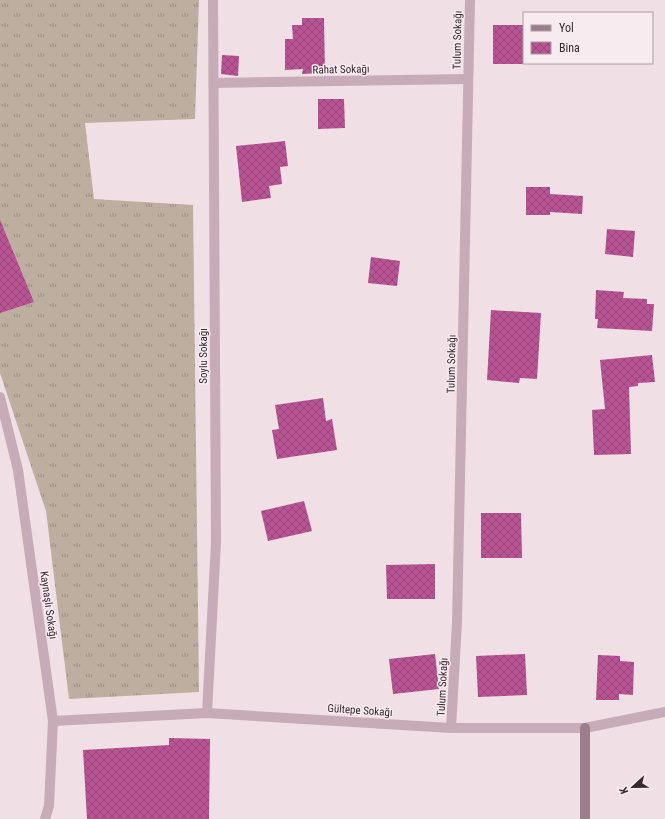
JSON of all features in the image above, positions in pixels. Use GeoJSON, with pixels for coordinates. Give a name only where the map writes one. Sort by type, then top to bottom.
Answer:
{"type":"FeatureCollection","features":[{"type":"Feature","properties":{"kind":"main road"},"geometry":{"type":"LineString","coordinates":[[585,728],[585,819]]}},
{"type":"Feature","properties":{"kind":"street","name":"Soylu Sokağı"},"geometry":{"type":"LineString","coordinates":[[207,713],[216,542],[213,0]]}},
{"type":"Feature","properties":{"kind":"street","name":"Tulum Sokağı"},"geometry":{"type":"LineString","coordinates":[[451,728],[457,623],[470,0]]}},
{"type":"Feature","properties":{"kind":"street","name":"Rahat Sokağı"},"geometry":{"type":"LineString","coordinates":[[214,83],[468,79]]}},
{"type":"Feature","properties":{"kind":"street","name":"Kaynaşlı Sokağı"},"geometry":{"type":"LineString","coordinates":[[0,397],[18,470],[53,721],[49,806],[45,819]]}},
{"type":"Feature","properties":{"kind":"street","name":"Gültepe Sokağı"},"geometry":{"type":"LineString","coordinates":[[53,721],[207,713],[451,728],[585,728],[665,712]]}},
{"type":"Feature","properties":{"kind":"green space"},"geometry":{"type":"Polygon","coordinates":[[[0,0],[199,0],[195,119],[85,123],[94,199],[193,205],[199,692],[69,699],[46,511],[0,373],[0,0]]]}},
{"type":"Feature","properties":{"kind":"building"},"geometry":{"type":"Polygon","coordinates":[[[302,18],[324,18],[325,73],[302,74],[303,69],[285,70],[285,39],[293,39],[292,25],[302,25],[302,18]]]}},
{"type":"Feature","properties":{"kind":"building"},"geometry":{"type":"Polygon","coordinates":[[[493,25],[523,25],[523,64],[493,64],[493,25]]]}},
{"type":"Feature","properties":{"kind":"building"},"geometry":{"type":"Polygon","coordinates":[[[222,55],[239,56],[238,76],[221,74],[222,55]]]}},
{"type":"Feature","properties":{"kind":"building"},"geometry":{"type":"Polygon","coordinates":[[[318,99],[344,99],[345,128],[318,129],[318,99]]]}},
{"type":"Feature","properties":{"kind":"building"},"geometry":{"type":"Polygon","coordinates":[[[285,141],[288,166],[280,167],[282,184],[269,186],[271,198],[242,202],[236,146],[285,141]]]}},
{"type":"Feature","properties":{"kind":"building"},"geometry":{"type":"Polygon","coordinates":[[[526,187],[550,187],[550,194],[583,196],[582,214],[550,212],[550,215],[526,215],[526,187]]]}},
{"type":"Feature","properties":{"kind":"building"},"geometry":{"type":"Polygon","coordinates":[[[0,220],[34,302],[0,313],[0,220]]]}},
{"type":"Feature","properties":{"kind":"building"},"geometry":{"type":"Polygon","coordinates":[[[607,229],[635,231],[633,257],[605,254],[607,229]]]}},
{"type":"Feature","properties":{"kind":"building"},"geometry":{"type":"Polygon","coordinates":[[[371,257],[400,261],[397,286],[368,283],[371,257]]]}},
{"type":"Feature","properties":{"kind":"building"},"geometry":{"type":"Polygon","coordinates":[[[596,290],[624,292],[623,298],[647,299],[647,304],[654,304],[652,331],[597,328],[598,319],[595,319],[596,290]]]}},
{"type":"Feature","properties":{"kind":"building"},"geometry":{"type":"Polygon","coordinates":[[[491,310],[541,313],[537,379],[520,378],[519,383],[487,380],[491,310]]]}},
{"type":"Feature","properties":{"kind":"building"},"geometry":{"type":"Polygon","coordinates":[[[652,355],[655,382],[638,383],[638,386],[629,387],[631,454],[594,455],[592,410],[605,409],[600,360],[652,355]]]}},
{"type":"Feature","properties":{"kind":"building"},"geometry":{"type":"Polygon","coordinates":[[[323,398],[326,421],[332,419],[337,450],[277,459],[272,430],[279,429],[275,405],[323,398]]]}},
{"type":"Feature","properties":{"kind":"building"},"geometry":{"type":"Polygon","coordinates":[[[304,501],[312,531],[268,541],[261,511],[304,501]]]}},
{"type":"Feature","properties":{"kind":"building"},"geometry":{"type":"Polygon","coordinates":[[[481,513],[521,513],[522,558],[481,558],[481,513]]]}},
{"type":"Feature","properties":{"kind":"building"},"geometry":{"type":"Polygon","coordinates":[[[435,564],[435,599],[387,599],[386,565],[435,564]]]}},
{"type":"Feature","properties":{"kind":"building"},"geometry":{"type":"Polygon","coordinates":[[[435,654],[439,689],[393,694],[389,659],[435,654]]]}},
{"type":"Feature","properties":{"kind":"building"},"geometry":{"type":"Polygon","coordinates":[[[525,654],[527,695],[478,697],[476,656],[525,654]]]}},
{"type":"Feature","properties":{"kind":"building"},"geometry":{"type":"Polygon","coordinates":[[[598,655],[620,656],[620,661],[634,662],[633,695],[619,694],[619,700],[596,700],[598,655]]]}},
{"type":"Feature","properties":{"kind":"building"},"geometry":{"type":"Polygon","coordinates":[[[169,738],[210,739],[209,819],[87,819],[83,750],[169,745],[169,738]]]}}]}
